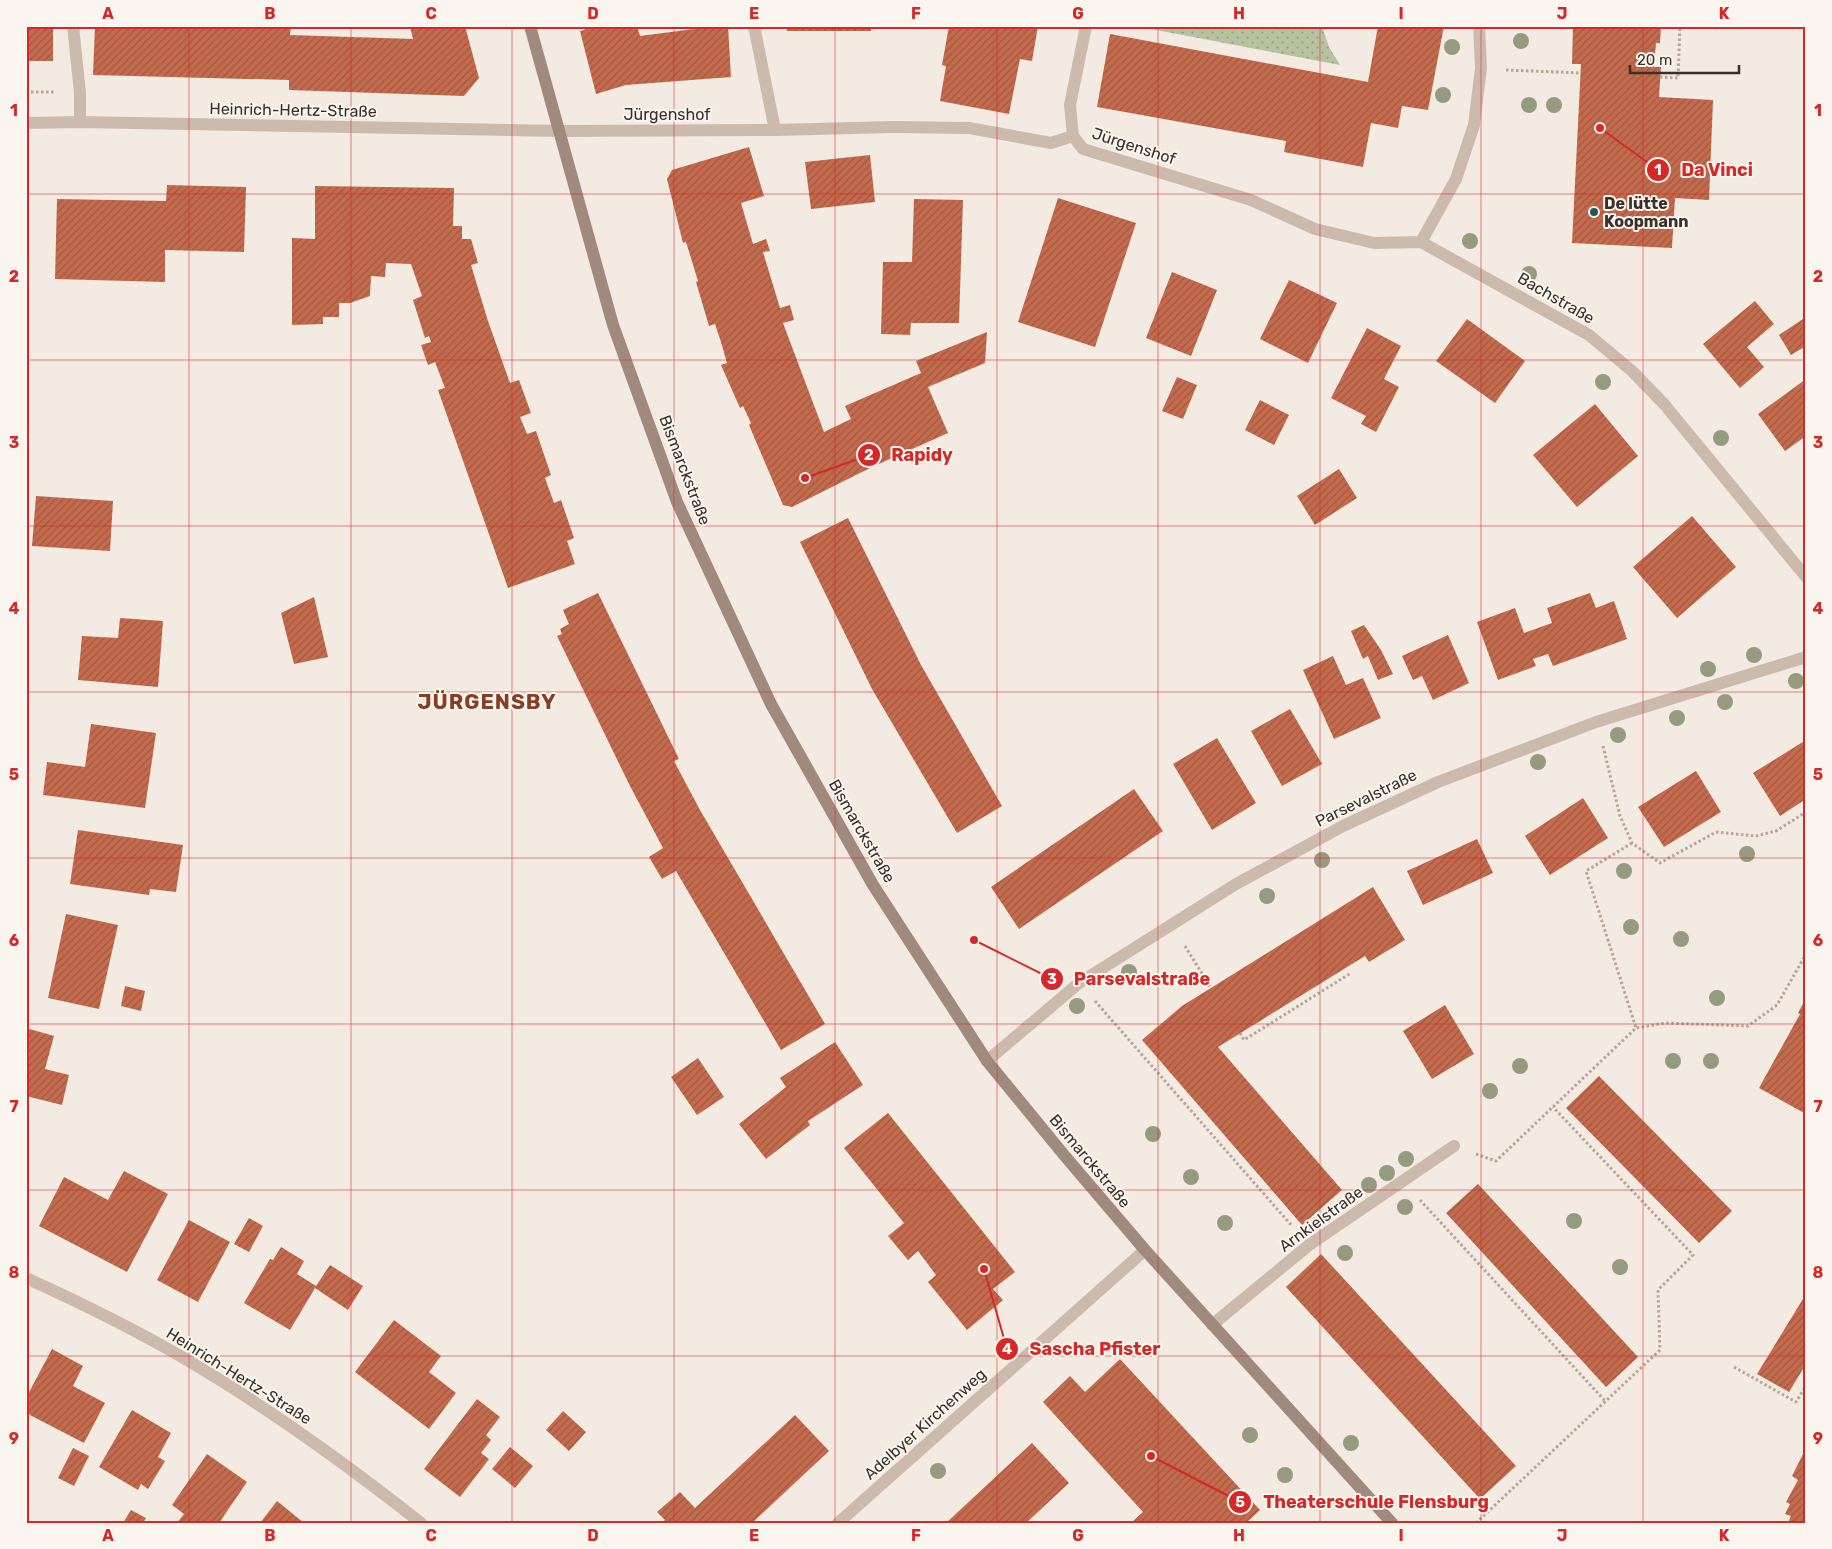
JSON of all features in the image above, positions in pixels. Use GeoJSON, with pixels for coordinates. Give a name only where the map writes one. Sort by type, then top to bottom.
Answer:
{"type":"FeatureCollection","features":[{"type":"Feature","properties":{"kind":"main road","name":"Bismarckstraße"},"geometry":{"type":"LineString","coordinates":[[530,26],[613,325],[677,502],[771,704],[873,885],[987,1061],[1145,1250],[1392,1523]]}},
{"type":"Feature","properties":{"kind":"street"},"geometry":{"type":"LineString","coordinates":[[73,26],[80,93],[80,122]]}},
{"type":"Feature","properties":{"kind":"street"},"geometry":{"type":"LineString","coordinates":[[754,26],[775,130]]}},
{"type":"Feature","properties":{"kind":"street"},"geometry":{"type":"LineString","coordinates":[[1073,136],[1070,105],[1086,26]]}},
{"type":"Feature","properties":{"kind":"street"},"geometry":{"type":"LineString","coordinates":[[1421,242],[1456,179],[1474,125],[1481,68],[1479,26]]}},
{"type":"Feature","properties":{"kind":"street","name":"Heinrich-Hertz-Straße"},"geometry":{"type":"LineString","coordinates":[[26,123],[80,122],[560,131]]}},
{"type":"Feature","properties":{"kind":"street","name":"Jürgenshof"},"geometry":{"type":"LineString","coordinates":[[560,131],[775,130],[893,127],[968,128],[1051,143],[1073,136],[1082,149],[1251,200],[1315,229],[1374,243],[1421,242]]}},
{"type":"Feature","properties":{"kind":"street","name":"Bachstraße"},"geometry":{"type":"LineString","coordinates":[[1421,242],[1589,335],[1632,371],[1664,404],[1806,577]]}},
{"type":"Feature","properties":{"kind":"street","name":"Parsevalstraße"},"geometry":{"type":"LineString","coordinates":[[987,1061],[1079,983],[1236,884],[1352,822],[1438,782],[1596,722],[1806,657]]}},
{"type":"Feature","properties":{"kind":"street","name":"Arnkielstraße"},"geometry":{"type":"LineString","coordinates":[[1212,1325],[1309,1245],[1454,1146]]}},
{"type":"Feature","properties":{"kind":"street","name":"Adelbyer Kirchenweg"},"geometry":{"type":"LineString","coordinates":[[838,1523],[1145,1250]]}},
{"type":"Feature","properties":{"kind":"street","name":"Heinrich-Hertz-Straße"},"geometry":{"type":"LineString","coordinates":[[26,1278],[67,1296],[181,1356],[268,1411],[373,1485],[421,1523]]}},
{"type":"Feature","properties":{"kind":"path"},"geometry":{"type":"LineString","coordinates":[[1660,77],[1678,78],[1680,26]]}},
{"type":"Feature","properties":{"kind":"path"},"geometry":{"type":"LineString","coordinates":[[1481,68],[1581,73]]}},
{"type":"Feature","properties":{"kind":"path"},"geometry":{"type":"LineString","coordinates":[[1596,722],[1620,816],[1632,843],[1660,863],[1716,832],[1756,836],[1776,831],[1806,812]]}},
{"type":"Feature","properties":{"kind":"path"},"geometry":{"type":"LineString","coordinates":[[1632,843],[1586,871],[1636,1028]]}},
{"type":"Feature","properties":{"kind":"path"},"geometry":{"type":"LineString","coordinates":[[1171,924],[1211,988]]}},
{"type":"Feature","properties":{"kind":"path"},"geometry":{"type":"LineString","coordinates":[[1454,1146],[1496,1161],[1636,1028],[1665,1023],[1748,1026],[1777,1005],[1806,954]]}},
{"type":"Feature","properties":{"kind":"path"},"geometry":{"type":"LineString","coordinates":[[1240,1033],[1244,1040],[1351,973]]}},
{"type":"Feature","properties":{"kind":"path"},"geometry":{"type":"LineString","coordinates":[[1079,983],[1309,1245]]}},
{"type":"Feature","properties":{"kind":"path"},"geometry":{"type":"LineString","coordinates":[[1476,1523],[1660,1350],[1658,1290],[1693,1255],[1553,1107]]}},
{"type":"Feature","properties":{"kind":"path"},"geometry":{"type":"LineString","coordinates":[[1403,1181],[1606,1402]]}},
{"type":"Feature","properties":{"kind":"path"},"geometry":{"type":"LineString","coordinates":[[1734,1367],[1796,1402],[1806,1386]]}},
{"type":"Feature","properties":{"kind":"green space"},"geometry":{"type":"Polygon","coordinates":[[[1322,26],[1329,47],[1340,65],[1140,27],[1322,26]]]}},
{"type":"Feature","properties":{"kind":"building"},"geometry":{"type":"Polygon","coordinates":[[[26,26],[53,26],[53,61],[26,61],[26,26]]]}},
{"type":"Feature","properties":{"kind":"building"},"geometry":{"type":"Polygon","coordinates":[[[95,26],[291,26],[290,35],[413,39],[410,26],[465,26],[479,78],[464,96],[289,90],[289,80],[93,75],[95,26]]]}},
{"type":"Feature","properties":{"kind":"building"},"geometry":{"type":"Polygon","coordinates":[[[584,26],[637,26],[640,36],[728,26],[731,77],[626,85],[596,94],[580,31],[585,30],[584,26]]]}},
{"type":"Feature","properties":{"kind":"building"},"geometry":{"type":"Polygon","coordinates":[[[787,26],[871,26],[871,31],[787,31],[787,26]]]}},
{"type":"Feature","properties":{"kind":"building"},"geometry":{"type":"Polygon","coordinates":[[[949,26],[1038,26],[1032,61],[1020,59],[1009,114],[940,101],[946,66],[942,65],[949,26]]]}},
{"type":"Feature","properties":{"kind":"building"},"geometry":{"type":"Polygon","coordinates":[[[1378,26],[1444,26],[1428,110],[1402,106],[1398,128],[1371,123],[1363,167],[1284,152],[1286,141],[1097,107],[1110,34],[1368,82],[1378,26]]]}},
{"type":"Feature","properties":{"kind":"building"},"geometry":{"type":"Polygon","coordinates":[[[1573,26],[1661,26],[1660,43],[1656,43],[1654,67],[1661,67],[1659,97],[1713,100],[1709,200],[1675,198],[1672,248],[1572,243],[1581,64],[1572,64],[1573,26]]]}},
{"type":"Feature","properties":{"kind":"building"},"geometry":{"type":"Polygon","coordinates":[[[749,147],[764,196],[741,203],[753,244],[766,239],[770,251],[763,252],[780,308],[790,305],[794,320],[783,323],[824,432],[851,419],[845,406],[921,373],[916,361],[987,332],[985,363],[928,387],[948,433],[872,467],[792,507],[783,505],[749,425],[751,423],[743,406],[740,408],[721,365],[727,363],[721,342],[715,324],[709,326],[686,242],[683,243],[667,179],[672,170],[749,147]]]}},
{"type":"Feature","properties":{"kind":"building"},"geometry":{"type":"Polygon","coordinates":[[[870,155],[875,202],[811,209],[805,162],[870,155]]]}},
{"type":"Feature","properties":{"kind":"building"},"geometry":{"type":"Polygon","coordinates":[[[167,185],[246,187],[244,252],[165,250],[165,282],[55,279],[57,199],[166,201],[167,185]]]}},
{"type":"Feature","properties":{"kind":"building"},"geometry":{"type":"Polygon","coordinates":[[[315,186],[454,188],[453,226],[462,226],[462,239],[471,239],[478,263],[471,265],[488,321],[510,383],[519,380],[531,413],[520,417],[527,434],[536,431],[551,475],[545,478],[554,503],[561,500],[574,538],[567,541],[575,564],[508,588],[438,390],[445,388],[435,362],[428,365],[421,345],[431,342],[429,336],[425,338],[413,300],[422,296],[411,264],[386,263],[385,277],[371,276],[370,296],[350,303],[339,303],[339,317],[323,317],[323,324],[292,325],[292,238],[315,239],[315,186]]]}},
{"type":"Feature","properties":{"kind":"building"},"geometry":{"type":"Polygon","coordinates":[[[1058,198],[1136,223],[1095,347],[1018,322],[1058,198]]]}},
{"type":"Feature","properties":{"kind":"building"},"geometry":{"type":"Polygon","coordinates":[[[914,199],[963,200],[959,323],[911,323],[910,335],[881,334],[883,262],[912,262],[914,199]]]}},
{"type":"Feature","properties":{"kind":"building"},"geometry":{"type":"Polygon","coordinates":[[[1172,272],[1217,290],[1191,356],[1146,338],[1172,272]]]}},
{"type":"Feature","properties":{"kind":"building"},"geometry":{"type":"Polygon","coordinates":[[[1289,280],[1337,303],[1308,363],[1260,339],[1289,280]]]}},
{"type":"Feature","properties":{"kind":"building"},"geometry":{"type":"Polygon","coordinates":[[[1755,301],[1774,324],[1747,347],[1764,367],[1740,388],[1703,344],[1755,301]]]}},
{"type":"Feature","properties":{"kind":"building"},"geometry":{"type":"Polygon","coordinates":[[[1806,317],[1806,346],[1791,355],[1779,335],[1806,317]]]}},
{"type":"Feature","properties":{"kind":"building"},"geometry":{"type":"Polygon","coordinates":[[[1467,319],[1525,361],[1495,403],[1436,361],[1467,319]]]}},
{"type":"Feature","properties":{"kind":"building"},"geometry":{"type":"Polygon","coordinates":[[[1367,328],[1401,346],[1384,379],[1399,387],[1376,432],[1361,424],[1366,416],[1331,398],[1367,328]]]}},
{"type":"Feature","properties":{"kind":"building"},"geometry":{"type":"Polygon","coordinates":[[[1177,377],[1197,385],[1183,419],[1162,411],[1177,377]]]}},
{"type":"Feature","properties":{"kind":"building"},"geometry":{"type":"Polygon","coordinates":[[[1806,379],[1806,436],[1785,451],[1758,414],[1806,379]]]}},
{"type":"Feature","properties":{"kind":"building"},"geometry":{"type":"Polygon","coordinates":[[[1260,400],[1289,415],[1274,445],[1245,430],[1260,400]]]}},
{"type":"Feature","properties":{"kind":"building"},"geometry":{"type":"Polygon","coordinates":[[[1595,404],[1638,456],[1577,507],[1533,455],[1595,404]]]}},
{"type":"Feature","properties":{"kind":"building"},"geometry":{"type":"Polygon","coordinates":[[[1339,469],[1357,498],[1315,525],[1297,496],[1339,469]]]}},
{"type":"Feature","properties":{"kind":"building"},"geometry":{"type":"Polygon","coordinates":[[[36,496],[113,501],[110,551],[32,546],[36,496]]]}},
{"type":"Feature","properties":{"kind":"building"},"geometry":{"type":"Polygon","coordinates":[[[1692,516],[1736,567],[1677,618],[1633,567],[1692,516]]]}},
{"type":"Feature","properties":{"kind":"building"},"geometry":{"type":"Polygon","coordinates":[[[848,518],[921,665],[1002,806],[957,833],[872,689],[800,542],[848,518]]]}},
{"type":"Feature","properties":{"kind":"building"},"geometry":{"type":"Polygon","coordinates":[[[598,593],[679,759],[674,761],[700,810],[825,1024],[781,1050],[676,871],[662,879],[649,857],[663,848],[630,786],[557,636],[562,634],[560,629],[569,624],[563,610],[598,593]]]}},
{"type":"Feature","properties":{"kind":"building"},"geometry":{"type":"Polygon","coordinates":[[[1590,593],[1596,608],[1614,601],[1627,639],[1553,666],[1548,654],[1533,659],[1536,666],[1498,680],[1477,622],[1515,608],[1524,633],[1552,623],[1547,608],[1590,593]]]}},
{"type":"Feature","properties":{"kind":"building"},"geometry":{"type":"Polygon","coordinates":[[[314,597],[328,657],[294,664],[281,613],[314,597]]]}},
{"type":"Feature","properties":{"kind":"building"},"geometry":{"type":"Polygon","coordinates":[[[120,618],[163,621],[158,687],[78,680],[82,636],[118,638],[120,618]]]}},
{"type":"Feature","properties":{"kind":"building"},"geometry":{"type":"Polygon","coordinates":[[[1364,625],[1381,650],[1393,674],[1378,680],[1368,656],[1363,659],[1351,631],[1364,625]]]}},
{"type":"Feature","properties":{"kind":"building"},"geometry":{"type":"Polygon","coordinates":[[[1448,635],[1469,683],[1433,700],[1422,676],[1413,680],[1402,656],[1448,635]]]}},
{"type":"Feature","properties":{"kind":"building"},"geometry":{"type":"Polygon","coordinates":[[[1333,656],[1346,685],[1363,678],[1381,718],[1334,739],[1303,670],[1333,656]]]}},
{"type":"Feature","properties":{"kind":"building"},"geometry":{"type":"Polygon","coordinates":[[[1290,709],[1322,764],[1282,786],[1251,731],[1290,709]]]}},
{"type":"Feature","properties":{"kind":"building"},"geometry":{"type":"Polygon","coordinates":[[[91,724],[156,733],[145,808],[43,795],[47,762],[85,767],[91,724]]]}},
{"type":"Feature","properties":{"kind":"building"},"geometry":{"type":"Polygon","coordinates":[[[1217,738],[1256,803],[1212,830],[1173,764],[1217,738]]]}},
{"type":"Feature","properties":{"kind":"building"},"geometry":{"type":"Polygon","coordinates":[[[1806,740],[1806,799],[1780,816],[1753,773],[1806,740]]]}},
{"type":"Feature","properties":{"kind":"building"},"geometry":{"type":"Polygon","coordinates":[[[1696,771],[1721,812],[1664,847],[1638,807],[1696,771]]]}},
{"type":"Feature","properties":{"kind":"building"},"geometry":{"type":"Polygon","coordinates":[[[1134,789],[1163,831],[1019,929],[991,887],[1134,789]]]}},
{"type":"Feature","properties":{"kind":"building"},"geometry":{"type":"Polygon","coordinates":[[[1583,798],[1608,838],[1550,875],[1525,836],[1583,798]]]}},
{"type":"Feature","properties":{"kind":"building"},"geometry":{"type":"Polygon","coordinates":[[[78,830],[183,845],[176,892],[150,889],[149,895],[70,884],[78,830]]]}},
{"type":"Feature","properties":{"kind":"building"},"geometry":{"type":"Polygon","coordinates":[[[1477,839],[1493,873],[1423,905],[1407,871],[1477,839]]]}},
{"type":"Feature","properties":{"kind":"building"},"geometry":{"type":"Polygon","coordinates":[[[1373,887],[1405,940],[1369,962],[1365,956],[1218,1047],[1342,1190],[1302,1225],[1142,1040],[1182,1006],[1373,887]]]}},
{"type":"Feature","properties":{"kind":"building"},"geometry":{"type":"Polygon","coordinates":[[[66,914],[118,925],[99,1009],[48,998],[66,914]]]}},
{"type":"Feature","properties":{"kind":"building"},"geometry":{"type":"Polygon","coordinates":[[[125,986],[145,991],[141,1011],[121,1006],[125,986]]]}},
{"type":"Feature","properties":{"kind":"building"},"geometry":{"type":"Polygon","coordinates":[[[1806,998],[1806,1114],[1759,1088],[1800,1014],[1798,1013],[1806,998]]]}},
{"type":"Feature","properties":{"kind":"building"},"geometry":{"type":"Polygon","coordinates":[[[1445,1005],[1474,1054],[1432,1079],[1403,1031],[1445,1005]]]}},
{"type":"Feature","properties":{"kind":"building"},"geometry":{"type":"Polygon","coordinates":[[[26,1028],[54,1036],[45,1069],[69,1075],[62,1105],[26,1096],[26,1028]]]}},
{"type":"Feature","properties":{"kind":"building"},"geometry":{"type":"Polygon","coordinates":[[[835,1042],[863,1085],[808,1121],[810,1125],[766,1159],[739,1124],[786,1087],[780,1078],[835,1042]]]}},
{"type":"Feature","properties":{"kind":"building"},"geometry":{"type":"Polygon","coordinates":[[[698,1058],[724,1097],[697,1115],[671,1077],[698,1058]]]}},
{"type":"Feature","properties":{"kind":"building"},"geometry":{"type":"Polygon","coordinates":[[[1599,1076],[1732,1211],[1699,1243],[1566,1108],[1599,1076]]]}},
{"type":"Feature","properties":{"kind":"building"},"geometry":{"type":"Polygon","coordinates":[[[888,1113],[1015,1272],[993,1289],[1003,1300],[967,1330],[928,1282],[936,1275],[918,1251],[908,1260],[888,1236],[904,1223],[844,1148],[888,1113]]]}},
{"type":"Feature","properties":{"kind":"building"},"geometry":{"type":"Polygon","coordinates":[[[124,1171],[168,1194],[127,1272],[39,1226],[64,1177],[108,1200],[124,1171]]]}},
{"type":"Feature","properties":{"kind":"building"},"geometry":{"type":"Polygon","coordinates":[[[1478,1184],[1638,1357],[1606,1387],[1446,1213],[1478,1184]]]}},
{"type":"Feature","properties":{"kind":"building"},"geometry":{"type":"Polygon","coordinates":[[[249,1218],[263,1226],[249,1252],[234,1244],[249,1218]]]}},
{"type":"Feature","properties":{"kind":"building"},"geometry":{"type":"Polygon","coordinates":[[[189,1220],[230,1242],[198,1302],[157,1280],[189,1220]]]}},
{"type":"Feature","properties":{"kind":"building"},"geometry":{"type":"Polygon","coordinates":[[[281,1247],[304,1261],[297,1274],[316,1286],[330,1265],[363,1286],[348,1310],[315,1288],[290,1330],[244,1303],[270,1259],[273,1260],[281,1247]]]}},
{"type":"Feature","properties":{"kind":"building"},"geometry":{"type":"Polygon","coordinates":[[[1321,1254],[1516,1466],[1480,1499],[1286,1287],[1321,1254]]]}},
{"type":"Feature","properties":{"kind":"building"},"geometry":{"type":"Polygon","coordinates":[[[1806,1294],[1806,1364],[1789,1392],[1757,1374],[1806,1294]]]}},
{"type":"Feature","properties":{"kind":"building"},"geometry":{"type":"Polygon","coordinates":[[[394,1320],[441,1356],[429,1372],[456,1393],[429,1429],[355,1372],[394,1320]]]}},
{"type":"Feature","properties":{"kind":"building"},"geometry":{"type":"Polygon","coordinates":[[[52,1349],[83,1366],[73,1386],[105,1403],[84,1443],[26,1413],[26,1398],[52,1349]]]}},
{"type":"Feature","properties":{"kind":"building"},"geometry":{"type":"Polygon","coordinates":[[[1120,1359],[1260,1510],[1246,1523],[1131,1523],[1143,1512],[1043,1402],[1070,1376],[1085,1392],[1120,1359]]]}},
{"type":"Feature","properties":{"kind":"building"},"geometry":{"type":"Polygon","coordinates":[[[477,1399],[500,1417],[486,1435],[491,1440],[481,1453],[489,1459],[460,1497],[424,1469],[477,1399]]]}},
{"type":"Feature","properties":{"kind":"building"},"geometry":{"type":"Polygon","coordinates":[[[132,1410],[171,1433],[158,1457],[165,1461],[148,1489],[141,1484],[138,1490],[99,1467],[132,1410]]]}},
{"type":"Feature","properties":{"kind":"building"},"geometry":{"type":"Polygon","coordinates":[[[563,1411],[586,1432],[569,1451],[546,1430],[563,1411]]]}},
{"type":"Feature","properties":{"kind":"building"},"geometry":{"type":"Polygon","coordinates":[[[795,1415],[829,1451],[752,1523],[661,1523],[665,1520],[657,1512],[680,1492],[695,1508],[795,1415]]]}},
{"type":"Feature","properties":{"kind":"building"},"geometry":{"type":"Polygon","coordinates":[[[1032,1443],[1069,1483],[1026,1523],[946,1523],[1032,1443]]]}},
{"type":"Feature","properties":{"kind":"building"},"geometry":{"type":"Polygon","coordinates":[[[510,1447],[533,1466],[515,1488],[492,1469],[510,1447]]]}},
{"type":"Feature","properties":{"kind":"building"},"geometry":{"type":"Polygon","coordinates":[[[73,1448],[89,1456],[74,1486],[58,1478],[73,1448]]]}},
{"type":"Feature","properties":{"kind":"building"},"geometry":{"type":"Polygon","coordinates":[[[1806,1448],[1806,1523],[1788,1523],[1791,1516],[1785,1514],[1790,1504],[1786,1502],[1798,1480],[1792,1476],[1806,1448]]]}},
{"type":"Feature","properties":{"kind":"building"},"geometry":{"type":"Polygon","coordinates":[[[207,1454],[247,1482],[219,1523],[177,1523],[184,1514],[172,1505],[207,1454]]]}},
{"type":"Feature","properties":{"kind":"building"},"geometry":{"type":"Polygon","coordinates":[[[277,1501],[304,1523],[260,1523],[277,1501]]]}},
{"type":"Feature","properties":{"kind":"building"},"geometry":{"type":"Polygon","coordinates":[[[131,1510],[146,1518],[143,1523],[123,1523],[131,1510]]]}},
{"type":"Feature","properties":{"kind":"place","name":"Da Vinci"},"geometry":{"type":"Point","coordinates":[1600,128]}},
{"type":"Feature","properties":{"kind":"place","name":"De lütte Koopmann"},"geometry":{"type":"Point","coordinates":[1594,212]}},
{"type":"Feature","properties":{"kind":"place","name":"Rapidy"},"geometry":{"type":"Point","coordinates":[805,478]}},
{"type":"Feature","properties":{"kind":"place","name":"Parsevalstraße"},"geometry":{"type":"Point","coordinates":[974,940]}},
{"type":"Feature","properties":{"kind":"place","name":"Sascha Pfister"},"geometry":{"type":"Point","coordinates":[984,1269]}},
{"type":"Feature","properties":{"kind":"place","name":"Theaterschule Flensburg"},"geometry":{"type":"Point","coordinates":[1151,1456]}},
{"type":"Feature","properties":{"kind":"district","name":"JÜRGENSBY"},"geometry":{"type":"Point","coordinates":[487,701]}}]}
